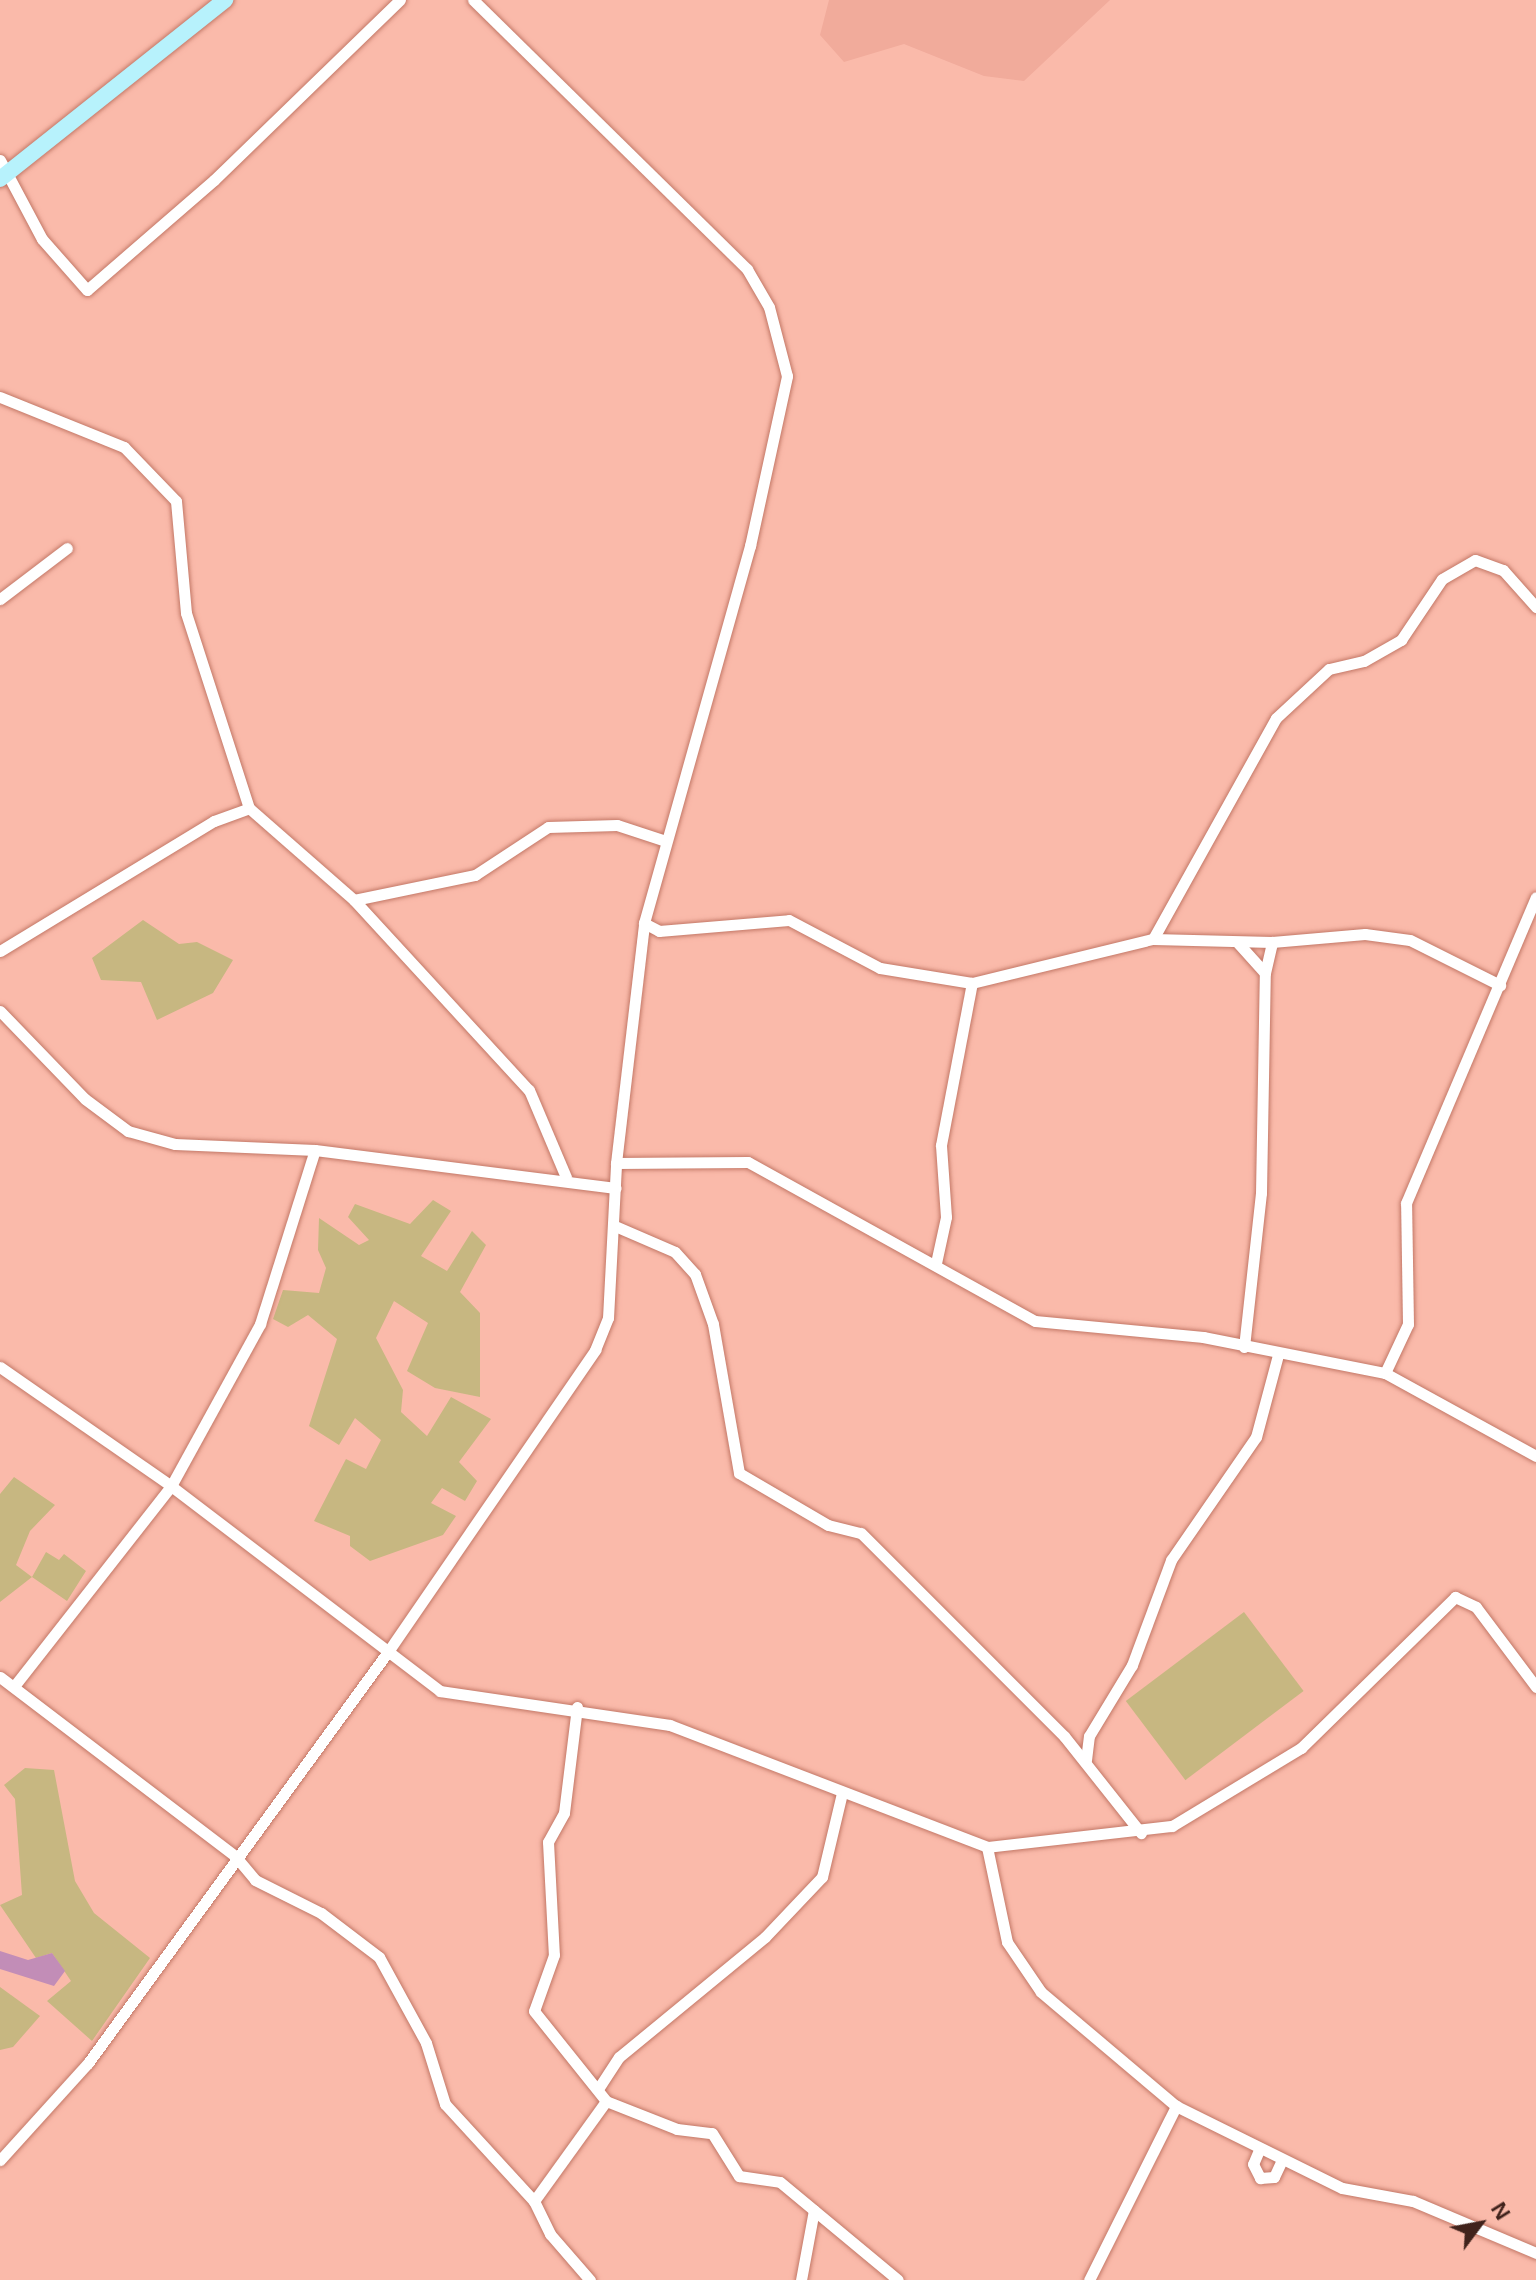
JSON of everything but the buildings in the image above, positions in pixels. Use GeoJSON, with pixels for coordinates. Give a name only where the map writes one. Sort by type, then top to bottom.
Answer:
{"type":"FeatureCollection","features":[{"type":"Feature","properties":{"kind":"street"},"geometry":{"type":"LineString","coordinates":[[225,0],[2,171],[42,239],[87,290],[214,180],[400,0]]}},
{"type":"Feature","properties":{"kind":"street"},"geometry":{"type":"LineString","coordinates":[[0,2160],[88,2063],[387,1653],[595,1350],[611,1298],[616,1163],[644,923],[663,840],[781,421],[787,376],[778,336],[747,269],[473,0]]}},
{"type":"Feature","properties":{"kind":"street"},"geometry":{"type":"LineString","coordinates":[[0,397],[124,447],[176,501],[190,630],[249,808],[354,900],[529,1090],[566,1177]]}},
{"type":"Feature","properties":{"kind":"street"},"geometry":{"type":"LineString","coordinates":[[0,599],[67,548]]}},
{"type":"Feature","properties":{"kind":"street"},"geometry":{"type":"LineString","coordinates":[[1153,939],[1276,718],[1329,669],[1364,661],[1401,640],[1442,579],[1475,560],[1503,570],[1536,607]]}},
{"type":"Feature","properties":{"kind":"street"},"geometry":{"type":"LineString","coordinates":[[0,951],[214,821],[249,808]]}},
{"type":"Feature","properties":{"kind":"street"},"geometry":{"type":"LineString","coordinates":[[354,900],[475,875],[548,827],[617,825],[663,840]]}},
{"type":"Feature","properties":{"kind":"street"},"geometry":{"type":"LineString","coordinates":[[1385,1373],[1408,1324],[1406,1203],[1536,897]]}},
{"type":"Feature","properties":{"kind":"street"},"geometry":{"type":"LineString","coordinates":[[644,923],[659,931],[789,920],[880,968],[972,983],[1153,939],[1238,943],[1365,934],[1410,940],[1500,985]]}},
{"type":"Feature","properties":{"kind":"street"},"geometry":{"type":"LineString","coordinates":[[1244,1347],[1261,1193],[1265,973],[1272,942]]}},
{"type":"Feature","properties":{"kind":"street"},"geometry":{"type":"LineString","coordinates":[[1238,943],[1265,973]]}},
{"type":"Feature","properties":{"kind":"street"},"geometry":{"type":"LineString","coordinates":[[936,1263],[946,1217],[941,1145],[972,983]]}},
{"type":"Feature","properties":{"kind":"street"},"geometry":{"type":"LineString","coordinates":[[0,1011],[85,1099],[128,1131],[175,1144],[315,1150],[566,1177],[616,1188]]}},
{"type":"Feature","properties":{"kind":"street"},"geometry":{"type":"LineString","coordinates":[[15,1685],[171,1486],[260,1324],[315,1150]]}},
{"type":"Feature","properties":{"kind":"street"},"geometry":{"type":"LineString","coordinates":[[616,1163],[748,1162],[936,1263],[1035,1321],[1244,1347],[1385,1373],[1536,1456]]}},
{"type":"Feature","properties":{"kind":"street"},"geometry":{"type":"LineString","coordinates":[[615,1226],[675,1252],[695,1274],[713,1324],[739,1473],[828,1525],[861,1533],[1086,1760],[1141,1833]]}},
{"type":"Feature","properties":{"kind":"street"},"geometry":{"type":"LineString","coordinates":[[1086,1760],[1089,1736],[1132,1665],[1171,1560],[1256,1437],[1278,1355]]}},
{"type":"Feature","properties":{"kind":"street"},"geometry":{"type":"LineString","coordinates":[[0,1367],[171,1486],[440,1691],[577,1707],[670,1725],[987,1847],[1008,1840],[1141,1833],[1172,1826],[1301,1748],[1455,1597],[1476,1607],[1536,1687]]}},
{"type":"Feature","properties":{"kind":"street"},"geometry":{"type":"LineString","coordinates":[[0,1677],[15,1685],[236,1857],[255,1880],[321,1913],[379,1957],[426,2043],[445,2104],[534,2201],[550,2234],[590,2280]]}},
{"type":"Feature","properties":{"kind":"street"},"geometry":{"type":"LineString","coordinates":[[577,1707],[564,1813],[548,1842],[554,1955],[534,2011],[606,2101],[677,2129],[712,2133],[739,2176],[780,2182],[898,2280]]}},
{"type":"Feature","properties":{"kind":"street"},"geometry":{"type":"LineString","coordinates":[[598,2089],[619,2057],[765,1937],[822,1877],[842,1793]]}},
{"type":"Feature","properties":{"kind":"street"},"geometry":{"type":"LineString","coordinates":[[987,1847],[1007,1942],[1041,1992],[1176,2106],[1281,2162],[1342,2188],[1413,2201],[1536,2253]]}},
{"type":"Feature","properties":{"kind":"street"},"geometry":{"type":"LineString","coordinates":[[534,2201],[606,2101]]}},
{"type":"Feature","properties":{"kind":"street"},"geometry":{"type":"LineString","coordinates":[[1089,2280],[1176,2106]]}},
{"type":"Feature","properties":{"kind":"street"},"geometry":{"type":"LineString","coordinates":[[1259,2150],[1253,2164],[1260,2178],[1274,2177],[1281,2162]]}},
{"type":"Feature","properties":{"kind":"street"},"geometry":{"type":"LineString","coordinates":[[801,2280],[814,2210]]}},
{"type":"Feature","properties":{"kind":"shaded area"},"geometry":{"type":"Polygon","coordinates":[[[829,0],[1110,0],[1024,81],[984,76],[904,44],[844,62],[820,35],[829,0]]]}},
{"type":"Feature","properties":{"kind":"shaded area"},"geometry":{"type":"Polygon","coordinates":[[[143,920],[179,944],[197,942],[233,960],[213,993],[157,1020],[141,982],[101,980],[92,958],[143,920]]]}},
{"type":"Feature","properties":{"kind":"shaded area"},"geometry":{"type":"Polygon","coordinates":[[[433,1200],[451,1211],[421,1256],[447,1271],[472,1231],[486,1245],[460,1292],[480,1313],[480,1397],[435,1388],[407,1371],[428,1323],[394,1301],[376,1338],[403,1390],[401,1412],[427,1436],[451,1397],[491,1419],[459,1462],[477,1481],[465,1501],[442,1488],[431,1503],[456,1516],[443,1535],[370,1561],[350,1546],[350,1536],[314,1521],[346,1459],[366,1469],[381,1440],[355,1418],[339,1445],[309,1426],[337,1339],[308,1315],[288,1327],[273,1319],[283,1290],[319,1293],[326,1268],[318,1250],[319,1218],[359,1245],[369,1240],[348,1217],[355,1204],[410,1224],[433,1200]]]}},
{"type":"Feature","properties":{"kind":"shaded area"},"geometry":{"type":"Polygon","coordinates":[[[14,1477],[55,1505],[30,1531],[16,1565],[32,1577],[0,1602],[0,1494],[14,1477]]]}},
{"type":"Feature","properties":{"kind":"shaded area"},"geometry":{"type":"Polygon","coordinates":[[[46,1552],[59,1560],[64,1554],[86,1571],[67,1601],[32,1577],[46,1552]]]}},
{"type":"Feature","properties":{"kind":"shaded area"},"geometry":{"type":"Polygon","coordinates":[[[1244,1612],[1304,1691],[1185,1780],[1126,1701],[1244,1612]]]}},
{"type":"Feature","properties":{"kind":"shaded area"},"geometry":{"type":"Polygon","coordinates":[[[25,1768],[54,1770],[75,1881],[94,1913],[150,1958],[92,2041],[47,2001],[71,1981],[52,1953],[36,1958],[0,1905],[22,1895],[15,1799],[4,1785],[25,1768]]]}},
{"type":"Feature","properties":{"kind":"shaded area"},"geometry":{"type":"Polygon","coordinates":[[[0,1951],[28,1960],[52,1953],[65,1971],[54,1986],[0,1969],[0,1951]]]}},
{"type":"Feature","properties":{"kind":"shaded area"},"geometry":{"type":"Polygon","coordinates":[[[0,1987],[40,2016],[13,2047],[0,2050],[0,1987]]]}}]}
